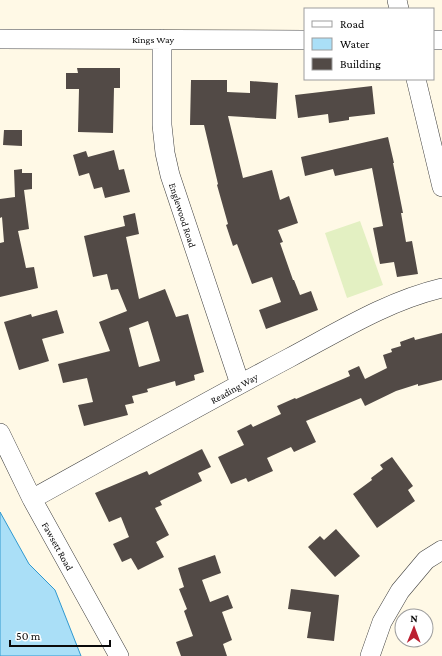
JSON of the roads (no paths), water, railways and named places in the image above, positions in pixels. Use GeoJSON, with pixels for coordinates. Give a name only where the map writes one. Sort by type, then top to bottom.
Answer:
{"type":"FeatureCollection","features":[{"type":"Feature","properties":{"kind":"street","name":"Kings Way"},"geometry":{"type":"LineString","coordinates":[[0,39],[304,40]]}},
{"type":"Feature","properties":{"kind":"street","name":"Englewood Road"},"geometry":{"type":"LineString","coordinates":[[162,39],[162,125],[165,153],[170,175],[240,384]]}},
{"type":"Feature","properties":{"kind":"street"},"geometry":{"type":"LineString","coordinates":[[416,80],[442,187]]}},
{"type":"Feature","properties":{"kind":"street","name":"Reading Way"},"geometry":{"type":"LineString","coordinates":[[32,499],[240,384],[378,311],[425,292],[442,288]]}},
{"type":"Feature","properties":{"kind":"street","name":"Fawsett Road"},"geometry":{"type":"LineString","coordinates":[[0,433],[32,499],[119,656]]}},
{"type":"Feature","properties":{"kind":"street"},"geometry":{"type":"LineString","coordinates":[[370,656],[382,622],[400,591],[426,560],[442,550]]}},
{"type":"Feature","properties":{"kind":"water"},"geometry":{"type":"Polygon","coordinates":[[[0,512],[29,564],[55,590],[81,656],[0,656],[0,512]]]}}]}
